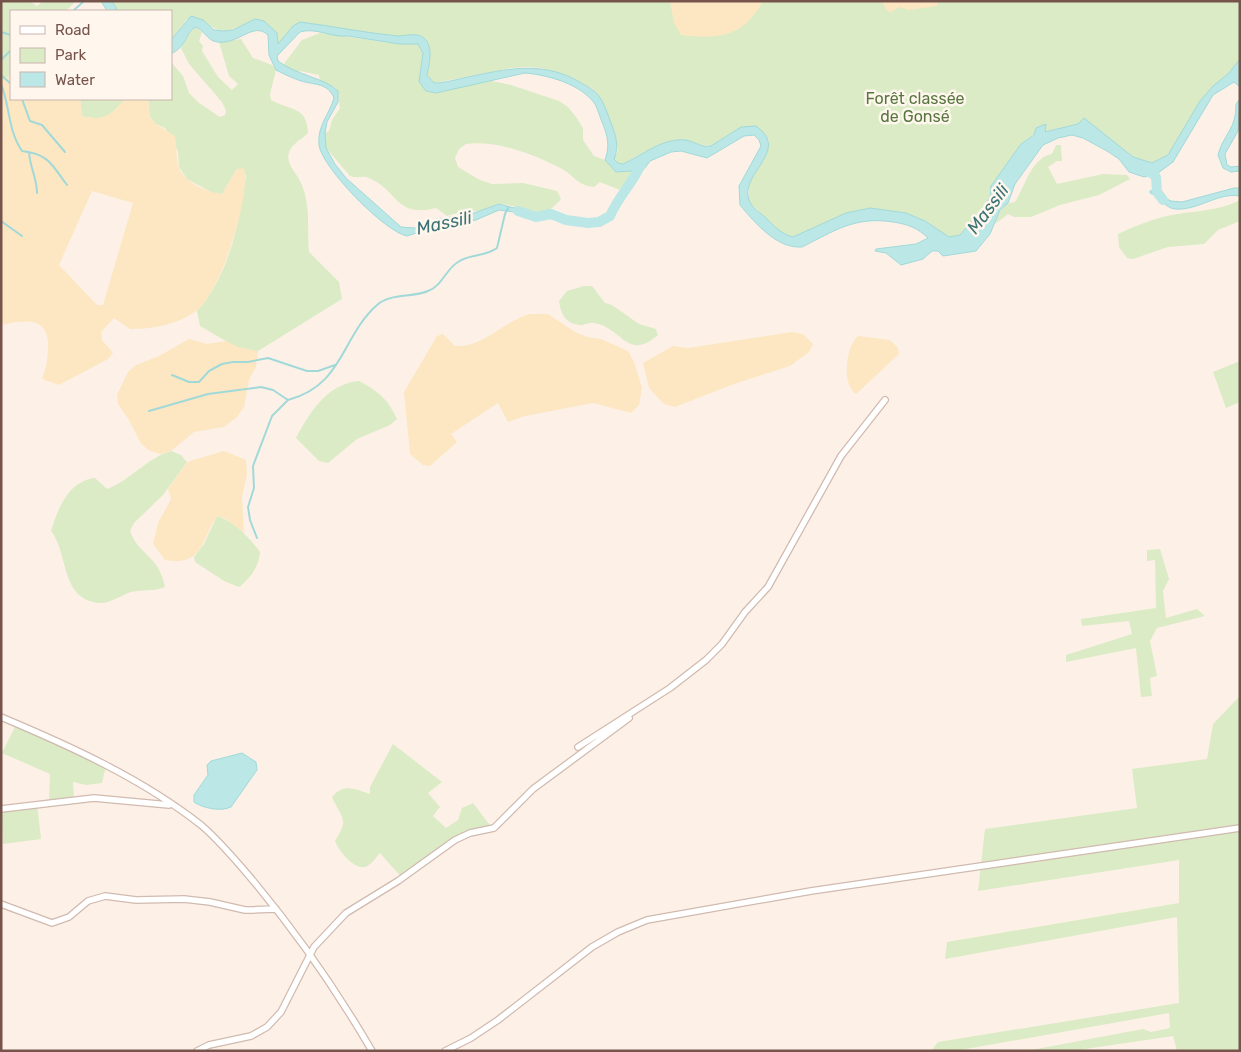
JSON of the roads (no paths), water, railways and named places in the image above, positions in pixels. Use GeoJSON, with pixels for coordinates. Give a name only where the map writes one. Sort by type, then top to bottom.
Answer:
{"type":"FeatureCollection","features":[{"type":"Feature","properties":{"kind":"street"},"geometry":{"type":"LineString","coordinates":[[578,747],[670,688],[706,660],[722,644],[746,612],[768,588],[841,456],[885,400]]}},
{"type":"Feature","properties":{"kind":"street"},"geometry":{"type":"LineString","coordinates":[[1,717],[90,757],[171,805],[217,839],[276,908],[310,954],[372,1050]]}},
{"type":"Feature","properties":{"kind":"street"},"geometry":{"type":"LineString","coordinates":[[197,1051],[209,1046],[251,1036],[271,1023],[281,1012],[314,947],[346,914],[398,881],[455,840],[470,833],[494,828],[533,789],[629,718]]}},
{"type":"Feature","properties":{"kind":"street"},"geometry":{"type":"LineString","coordinates":[[1,809],[94,798],[171,805]]}},
{"type":"Feature","properties":{"kind":"street"},"geometry":{"type":"LineString","coordinates":[[445,1051],[498,1020],[592,947],[618,932],[647,920],[811,891],[1240,828]]}},
{"type":"Feature","properties":{"kind":"street"},"geometry":{"type":"LineString","coordinates":[[1,904],[52,923],[69,917],[88,901],[105,896],[136,900],[193,900],[245,910],[276,908]]}},
{"type":"Feature","properties":{"kind":"street"},"geometry":{"type":"LineString","coordinates":[[1,911],[14,910]]}},
{"type":"Feature","properties":{"kind":"water"},"geometry":{"type":"Polygon","coordinates":[[[101,1],[112,1],[117,10],[106,10],[101,1]]]}},
{"type":"Feature","properties":{"kind":"water"},"geometry":{"type":"Polygon","coordinates":[[[191,16],[203,20],[214,30],[224,31],[233,30],[255,19],[264,21],[277,33],[278,44],[293,26],[300,22],[386,35],[421,36],[429,46],[430,56],[427,75],[434,83],[509,69],[549,70],[576,80],[600,97],[616,137],[617,148],[614,159],[618,163],[623,164],[668,142],[685,140],[704,146],[711,146],[741,127],[756,126],[766,136],[768,145],[766,154],[750,183],[748,193],[751,204],[778,229],[793,237],[846,213],[870,208],[906,213],[925,221],[949,237],[960,235],[984,207],[990,197],[991,186],[1021,144],[1034,135],[1036,128],[1046,124],[1045,132],[1078,124],[1084,118],[1133,157],[1152,163],[1168,155],[1200,101],[1213,86],[1228,74],[1240,59],[1240,87],[1234,82],[1213,95],[1173,162],[1158,173],[1144,177],[1129,172],[1119,159],[1107,151],[1083,138],[1072,135],[1058,138],[1043,145],[1015,184],[1008,203],[1000,210],[990,234],[976,251],[943,256],[938,251],[932,251],[923,259],[901,265],[886,253],[875,251],[876,249],[916,244],[928,238],[916,229],[903,224],[879,221],[856,223],[835,230],[802,247],[784,244],[767,234],[740,205],[739,186],[761,146],[759,140],[754,135],[744,136],[707,158],[681,151],[671,152],[650,161],[636,175],[631,171],[616,172],[605,160],[608,146],[607,136],[595,104],[589,97],[573,86],[554,78],[525,73],[436,93],[426,91],[419,82],[423,53],[418,44],[400,44],[312,31],[300,32],[277,56],[278,61],[293,70],[326,83],[338,91],[338,102],[327,122],[325,133],[326,148],[346,178],[401,227],[415,228],[437,219],[471,214],[499,204],[530,212],[531,218],[514,212],[499,210],[476,220],[440,225],[407,236],[397,232],[370,212],[342,183],[331,168],[319,145],[319,138],[334,98],[325,87],[298,80],[276,70],[269,55],[268,35],[262,31],[257,31],[225,42],[217,42],[211,40],[195,27],[181,47],[172,53],[172,39],[191,16]]]}},
{"type":"Feature","properties":{"kind":"water"},"geometry":{"type":"Polygon","coordinates":[[[1240,99],[1238,131],[1225,154],[1227,165],[1231,167],[1240,166],[1240,171],[1231,172],[1223,168],[1218,155],[1232,125],[1236,104],[1240,99]]]}},
{"type":"Feature","properties":{"kind":"water"},"geometry":{"type":"Polygon","coordinates":[[[1160,188],[1163,197],[1171,201],[1182,202],[1234,188],[1240,188],[1240,196],[1232,195],[1192,207],[1175,209],[1168,207],[1150,193],[1150,191],[1160,188]]]}},
{"type":"Feature","properties":{"kind":"water"},"geometry":{"type":"Polygon","coordinates":[[[242,753],[256,762],[257,770],[231,807],[212,809],[194,802],[194,795],[208,775],[207,765],[211,761],[242,753]]]}},
{"type":"Feature","properties":{"kind":"waterway"},"geometry":{"type":"LineString","coordinates":[[74,10],[84,1]]}},
{"type":"Feature","properties":{"kind":"waterway"},"geometry":{"type":"LineString","coordinates":[[1,32],[10,35]]}},
{"type":"Feature","properties":{"kind":"waterway"},"geometry":{"type":"LineString","coordinates":[[1,60],[10,51]]}},
{"type":"Feature","properties":{"kind":"waterway"},"geometry":{"type":"LineString","coordinates":[[1,75],[10,83]]}},
{"type":"Feature","properties":{"kind":"waterway"},"geometry":{"type":"LineString","coordinates":[[1,84],[14,135],[22,151],[44,158],[53,166],[67,185]]}},
{"type":"Feature","properties":{"kind":"waterway"},"geometry":{"type":"LineString","coordinates":[[22,100],[30,121],[42,125],[65,152]]}},
{"type":"Feature","properties":{"kind":"waterway"},"geometry":{"type":"LineString","coordinates":[[29,152],[37,193]]}},
{"type":"Feature","properties":{"kind":"waterway","name":"Massili"},"geometry":{"type":"LineString","coordinates":[[518,211],[536,217],[551,214],[566,220],[588,223],[599,222],[610,216],[641,164]]}},
{"type":"Feature","properties":{"kind":"waterway"},"geometry":{"type":"LineString","coordinates":[[1148,170],[1156,177],[1157,192],[1163,200]]}},
{"type":"Feature","properties":{"kind":"waterway"},"geometry":{"type":"LineString","coordinates":[[149,411],[208,394],[261,387],[273,390],[288,400],[306,393],[331,372],[365,318],[382,301],[433,289],[450,269],[462,259],[487,253],[497,248],[508,208]]}},
{"type":"Feature","properties":{"kind":"waterway"},"geometry":{"type":"LineString","coordinates":[[1,221],[22,236]]}},
{"type":"Feature","properties":{"kind":"waterway"},"geometry":{"type":"LineString","coordinates":[[172,375],[189,382],[199,382],[209,371],[222,364],[268,358],[307,371],[318,371],[335,365]]}},
{"type":"Feature","properties":{"kind":"waterway"},"geometry":{"type":"LineString","coordinates":[[257,538],[250,520],[248,507],[254,488],[253,466],[272,416],[287,401]]}},
{"type":"Feature","properties":{"kind":"park label","name":"Forêt classée de Gonsé"},"geometry":{"type":"Point","coordinates":[915,107]}}]}
